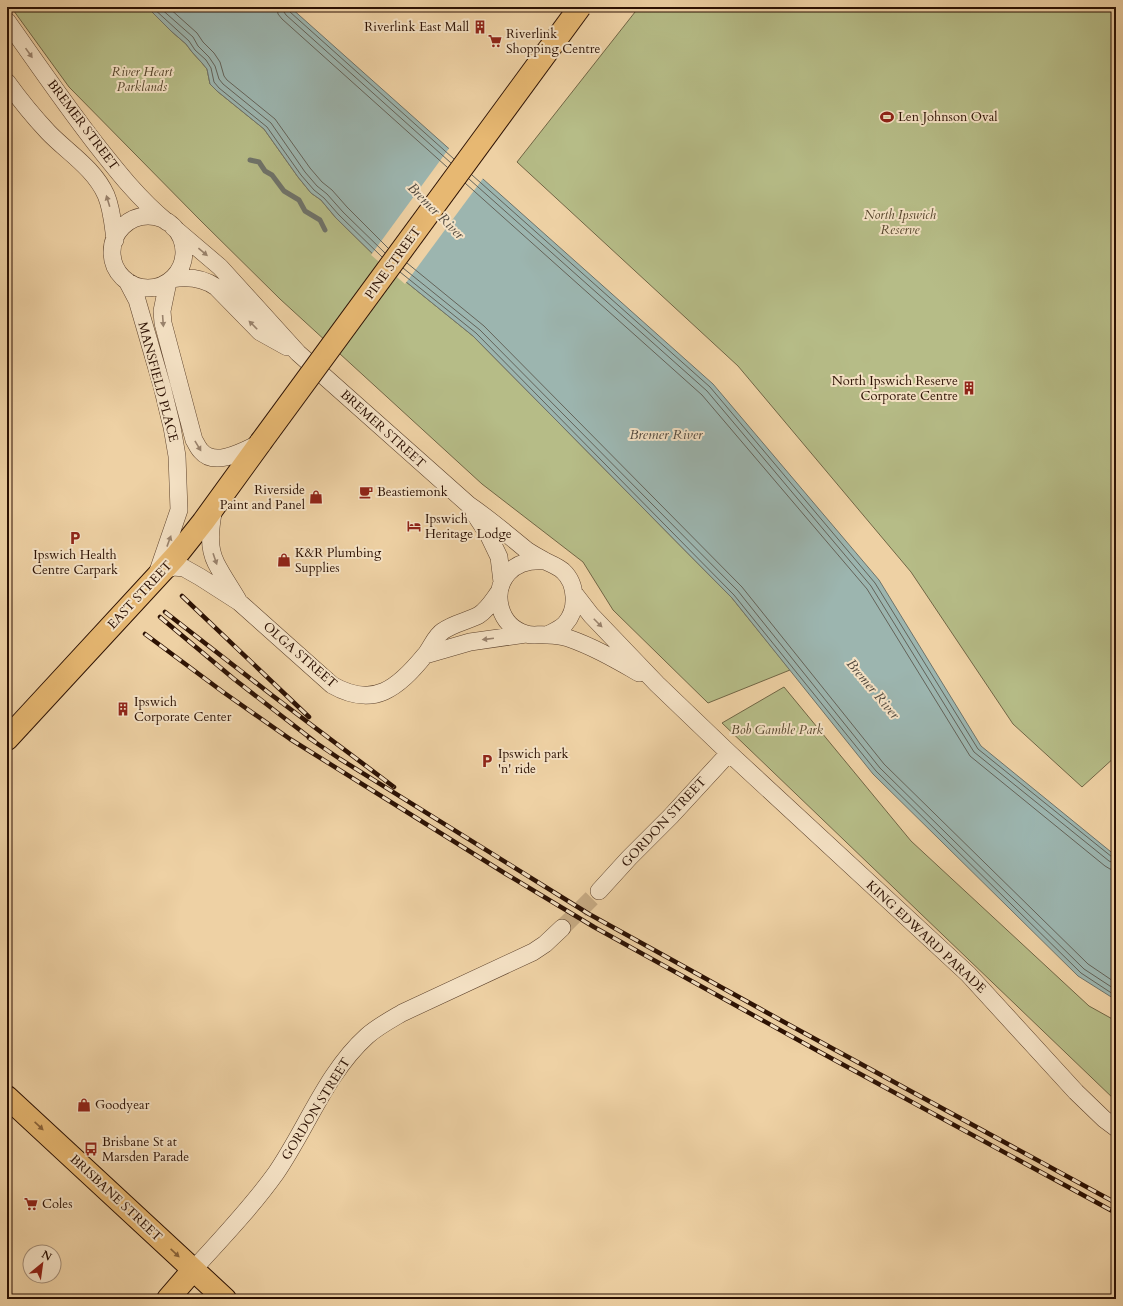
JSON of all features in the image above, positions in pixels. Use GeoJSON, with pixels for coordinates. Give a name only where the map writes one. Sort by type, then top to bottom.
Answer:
{"type":"FeatureCollection","features":[{"type":"Feature","properties":{"kind":"main road","name":"PINE STREET"},"geometry":{"type":"LineString","coordinates":[[261,442],[580,7]]}},
{"type":"Feature","properties":{"kind":"main road","name":"EAST STREET"},"geometry":{"type":"LineString","coordinates":[[7,739],[160,574],[189,540],[261,442]]}},
{"type":"Feature","properties":{"kind":"main road","name":"BRISBANE STREET"},"geometry":{"type":"LineString","coordinates":[[7,1097],[225,1299]]}},
{"type":"Feature","properties":{"kind":"main road","name":"GORDON STREET"},"geometry":{"type":"LineString","coordinates":[[168,1299],[193,1270]]}},
{"type":"Feature","properties":{"kind":"street","name":"BREMER STREET"},"geometry":{"type":"LineString","coordinates":[[7,21],[75,117],[141,199],[220,267],[298,353],[468,505],[496,524],[525,549],[544,561],[555,565],[564,572],[571,582],[574,593],[590,615],[657,684],[729,753]]}},
{"type":"Feature","properties":{"kind":"street","name":"BREMER STREET"},"geometry":{"type":"LineString","coordinates":[[7,82],[23,104],[49,133],[82,163],[102,187],[111,211],[115,240]]}},
{"type":"Feature","properties":{"kind":"street"},"geometry":{"type":"LineString","coordinates":[[154,217],[170,224],[182,242],[184,253],[180,270],[170,281],[157,287],[138,287],[127,281],[119,272],[114,262],[113,252],[115,240],[122,228],[133,220],[154,217]]}},
{"type":"Feature","properties":{"kind":"street","name":"BREMER STREET"},"geometry":{"type":"LineString","coordinates":[[170,281],[191,277],[207,281],[216,287],[260,332],[298,353]]}},
{"type":"Feature","properties":{"kind":"street","name":"MANSFIELD PLACE"},"geometry":{"type":"LineString","coordinates":[[127,281],[137,300],[162,386],[177,456],[179,510],[160,574]]}},
{"type":"Feature","properties":{"kind":"street","name":"MANSFIELD PLACE"},"geometry":{"type":"LineString","coordinates":[[170,281],[162,311],[162,323],[194,440],[206,456],[214,458],[236,454],[261,442]]}},
{"type":"Feature","properties":{"kind":"street","name":"BREMER STREET"},"geometry":{"type":"LineString","coordinates":[[468,505],[488,534],[499,557],[501,587],[498,602],[508,623],[517,630],[526,634],[566,638],[598,650],[657,684]]}},
{"type":"Feature","properties":{"kind":"street","name":"OLGA STREET"},"geometry":{"type":"LineString","coordinates":[[214,506],[211,528],[211,547],[215,562],[239,602]]}},
{"type":"Feature","properties":{"kind":"street"},"geometry":{"type":"LineString","coordinates":[[501,587],[509,572],[520,564],[532,560],[544,561]]}},
{"type":"Feature","properties":{"kind":"street","name":"OLGA STREET"},"geometry":{"type":"LineString","coordinates":[[160,574],[174,567],[184,568],[200,576],[239,602],[332,686],[353,695],[367,696],[389,690],[411,670],[442,632],[486,610],[501,587]]}},
{"type":"Feature","properties":{"kind":"street"},"geometry":{"type":"LineString","coordinates":[[547,635],[557,630],[565,623],[571,614],[574,603],[574,593]]}},
{"type":"Feature","properties":{"kind":"street"},"geometry":{"type":"LineString","coordinates":[[424,655],[470,642],[526,634]]}},
{"type":"Feature","properties":{"kind":"street","name":"GORDON STREET"},"geometry":{"type":"LineString","coordinates":[[600,891],[629,858],[671,816],[729,753]]}},
{"type":"Feature","properties":{"kind":"street","name":"KING EDWARD PARADE"},"geometry":{"type":"LineString","coordinates":[[729,753],[968,974],[1076,1092],[1104,1119],[1116,1128]]}},
{"type":"Feature","properties":{"kind":"street","name":"GORDON STREET"},"geometry":{"type":"LineString","coordinates":[[193,1270],[251,1206],[275,1174],[295,1144],[333,1076],[364,1039],[382,1024],[402,1013],[533,952],[562,928]]}},
{"type":"Feature","properties":{"kind":"green space","name":"River Heart Parklands"},"geometry":{"type":"Polygon","coordinates":[[[11,7],[147,7],[186,44],[207,69],[210,84],[264,129],[311,193],[321,200],[336,218],[379,260],[473,336],[732,598],[790,670],[708,703],[613,610],[583,562],[482,484],[280,299],[200,220],[69,87],[11,7]]]}},
{"type":"Feature","properties":{"kind":"green space","name":"North Ipswich Reserve"},"geometry":{"type":"Polygon","coordinates":[[[639,7],[1116,7],[1116,756],[1082,787],[1013,724],[911,572],[738,366],[517,162],[639,7]]]}},
{"type":"Feature","properties":{"kind":"green space","name":"Bob Gamble Park"},"geometry":{"type":"Polygon","coordinates":[[[784,687],[911,841],[1089,1006],[1116,1021],[1116,1101],[722,723],[784,687]]]}},
{"type":"Feature","properties":{"kind":"water","name":"Bremer River"},"geometry":{"type":"Polygon","coordinates":[[[147,7],[290,7],[713,384],[879,580],[981,746],[1116,856],[1116,1000],[1078,976],[873,774],[732,598],[473,336],[379,260],[336,218],[321,200],[311,193],[264,129],[210,84],[207,69],[186,44],[147,7]]]}},
{"type":"Feature","properties":{"kind":"pier"},"geometry":{"type":"Polygon","coordinates":[[[450,147],[484,177],[405,284],[371,255],[450,147]]]}},
{"type":"Feature","properties":{"kind":"waterway"},"geometry":{"type":"LineString","coordinates":[[250,160],[259,162],[265,171],[272,175],[284,191],[299,200],[305,211],[320,220],[325,230]]}},
{"type":"Feature","properties":{"kind":"tunnel"},"geometry":{"type":"LineString","coordinates":[[562,928],[599,891]]}},
{"type":"Feature","properties":{"kind":"railway"},"geometry":{"type":"LineString","coordinates":[[182,596],[309,717]]}},
{"type":"Feature","properties":{"kind":"railway"},"geometry":{"type":"LineString","coordinates":[[165,612],[394,787]]}},
{"type":"Feature","properties":{"kind":"railway"},"geometry":{"type":"LineString","coordinates":[[160,617],[234,679],[314,741]]}},
{"type":"Feature","properties":{"kind":"railway"},"geometry":{"type":"LineString","coordinates":[[145,634],[223,692],[290,739],[506,874],[594,927],[1116,1213]]}},
{"type":"Feature","properties":{"kind":"railway"},"geometry":{"type":"LineString","coordinates":[[309,738],[340,759],[589,914],[1116,1203]]}},
{"type":"Feature","properties":{"kind":"place","name":"Riverlink East Mall"},"geometry":{"type":"Point","coordinates":[480,27]}},
{"type":"Feature","properties":{"kind":"place","name":"Riverlink Shopping Centre"},"geometry":{"type":"Point","coordinates":[495,41]}},
{"type":"Feature","properties":{"kind":"place","name":"Len Johnson Oval"},"geometry":{"type":"Point","coordinates":[887,117]}},
{"type":"Feature","properties":{"kind":"place","name":"North Ipswich Reserve Corporate Centre"},"geometry":{"type":"Point","coordinates":[969,388]}},
{"type":"Feature","properties":{"kind":"place","name":"Beastiemonk"},"geometry":{"type":"Point","coordinates":[366,492]}},
{"type":"Feature","properties":{"kind":"place","name":"Riverside Paint and Panel"},"geometry":{"type":"Point","coordinates":[316,497]}},
{"type":"Feature","properties":{"kind":"place","name":"Ipswich Heritage Lodge"},"geometry":{"type":"Point","coordinates":[414,526]}},
{"type":"Feature","properties":{"kind":"place","name":"Ipswich Health Centre Carpark"},"geometry":{"type":"Point","coordinates":[75,538]}},
{"type":"Feature","properties":{"kind":"place","name":"K&R Plumbing Supplies"},"geometry":{"type":"Point","coordinates":[284,560]}},
{"type":"Feature","properties":{"kind":"place","name":"Ipswich Corporate Center"},"geometry":{"type":"Point","coordinates":[123,709]}},
{"type":"Feature","properties":{"kind":"place","name":"Ipswich park 'n' ride"},"geometry":{"type":"Point","coordinates":[487,761]}},
{"type":"Feature","properties":{"kind":"place","name":"Goodyear"},"geometry":{"type":"Point","coordinates":[84,1105]}},
{"type":"Feature","properties":{"kind":"place","name":"Brisbane St at Marsden Parade"},"geometry":{"type":"Point","coordinates":[91,1149]}},
{"type":"Feature","properties":{"kind":"place","name":"Coles"},"geometry":{"type":"Point","coordinates":[31,1204]}}]}
